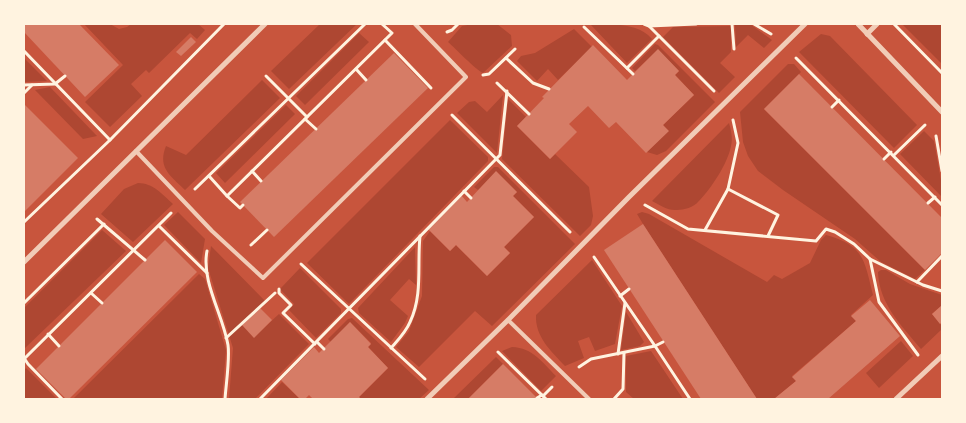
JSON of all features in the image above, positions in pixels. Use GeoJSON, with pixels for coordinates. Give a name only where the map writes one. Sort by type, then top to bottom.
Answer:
{"type":"FeatureCollection","features":[{"type":"Feature","properties":{"kind":"street"},"geometry":{"type":"LineString","coordinates":[[24,262],[265,24]]}},
{"type":"Feature","properties":{"kind":"street"},"geometry":{"type":"LineString","coordinates":[[427,399],[805,24]]}},
{"type":"Feature","properties":{"kind":"street"},"geometry":{"type":"LineString","coordinates":[[858,24],[942,112]]}},
{"type":"Feature","properties":{"kind":"street"},"geometry":{"type":"LineString","coordinates":[[868,34],[877,24]]}},
{"type":"Feature","properties":{"kind":"street"},"geometry":{"type":"LineString","coordinates":[[896,399],[942,356]]}},
{"type":"Feature","properties":{"kind":"lane"},"geometry":{"type":"LineString","coordinates":[[136,152],[212,231],[263,278],[466,77],[415,24]]}},
{"type":"Feature","properties":{"kind":"lane"},"geometry":{"type":"LineString","coordinates":[[508,320],[589,399]]}},
{"type":"Feature","properties":{"kind":"path"},"geometry":{"type":"LineString","coordinates":[[24,222],[110,140],[224,24]]}},
{"type":"Feature","properties":{"kind":"path"},"geometry":{"type":"LineString","coordinates":[[62,399],[24,358],[365,24]]}},
{"type":"Feature","properties":{"kind":"path"},"geometry":{"type":"LineString","coordinates":[[227,196],[392,33],[382,24]]}},
{"type":"Feature","properties":{"kind":"path"},"geometry":{"type":"LineString","coordinates":[[452,30],[458,24]]}},
{"type":"Feature","properties":{"kind":"path"},"geometry":{"type":"LineString","coordinates":[[644,24],[649,26],[718,95]]}},
{"type":"Feature","properties":{"kind":"path"},"geometry":{"type":"LineString","coordinates":[[649,26],[696,24]]}},
{"type":"Feature","properties":{"kind":"path"},"geometry":{"type":"LineString","coordinates":[[732,24],[734,49]]}},
{"type":"Feature","properties":{"kind":"path"},"geometry":{"type":"LineString","coordinates":[[754,24],[776,38]]}},
{"type":"Feature","properties":{"kind":"path"},"geometry":{"type":"LineString","coordinates":[[584,27],[633,74]]}},
{"type":"Feature","properties":{"kind":"path"},"geometry":{"type":"LineString","coordinates":[[897,28],[942,72]]}},
{"type":"Feature","properties":{"kind":"path"},"geometry":{"type":"LineString","coordinates":[[627,68],[659,36]]}},
{"type":"Feature","properties":{"kind":"path"},"geometry":{"type":"LineString","coordinates":[[385,40],[432,89],[429,92]]}},
{"type":"Feature","properties":{"kind":"path"},"geometry":{"type":"LineString","coordinates":[[515,49],[508,56],[514,66],[533,83],[549,89]]}},
{"type":"Feature","properties":{"kind":"path"},"geometry":{"type":"LineString","coordinates":[[24,51],[110,140]]}},
{"type":"Feature","properties":{"kind":"path"},"geometry":{"type":"LineString","coordinates":[[792,54],[942,205]]}},
{"type":"Feature","properties":{"kind":"path"},"geometry":{"type":"LineString","coordinates":[[511,69],[514,66]]}},
{"type":"Feature","properties":{"kind":"path"},"geometry":{"type":"LineString","coordinates":[[356,69],[366,80]]}},
{"type":"Feature","properties":{"kind":"path"},"geometry":{"type":"LineString","coordinates":[[24,85],[55,84],[65,76]]}},
{"type":"Feature","properties":{"kind":"path"},"geometry":{"type":"LineString","coordinates":[[266,76],[316,129]]}},
{"type":"Feature","properties":{"kind":"path"},"geometry":{"type":"LineString","coordinates":[[496,83],[507,91],[529,114]]}},
{"type":"Feature","properties":{"kind":"path"},"geometry":{"type":"LineString","coordinates":[[24,92],[32,85]]}},
{"type":"Feature","properties":{"kind":"path"},"geometry":{"type":"LineString","coordinates":[[260,399],[500,155],[507,91]]}},
{"type":"Feature","properties":{"kind":"path"},"geometry":{"type":"LineString","coordinates":[[832,107],[839,100]]}},
{"type":"Feature","properties":{"kind":"path"},"geometry":{"type":"LineString","coordinates":[[452,114],[571,233]]}},
{"type":"Feature","properties":{"kind":"path"},"geometry":{"type":"LineString","coordinates":[[705,230],[728,189],[738,143],[732,114]]}},
{"type":"Feature","properties":{"kind":"path"},"geometry":{"type":"LineString","coordinates":[[884,159],[925,125]]}},
{"type":"Feature","properties":{"kind":"path"},"geometry":{"type":"LineString","coordinates":[[936,136],[942,171]]}},
{"type":"Feature","properties":{"kind":"path"},"geometry":{"type":"LineString","coordinates":[[252,171],[261,181]]}},
{"type":"Feature","properties":{"kind":"path"},"geometry":{"type":"LineString","coordinates":[[208,176],[240,208],[244,206]]}},
{"type":"Feature","properties":{"kind":"path"},"geometry":{"type":"LineString","coordinates":[[728,189],[778,215],[768,236]]}},
{"type":"Feature","properties":{"kind":"path"},"geometry":{"type":"LineString","coordinates":[[464,191],[471,198]]}},
{"type":"Feature","properties":{"kind":"path"},"geometry":{"type":"LineString","coordinates":[[928,203],[935,197]]}},
{"type":"Feature","properties":{"kind":"path"},"geometry":{"type":"LineString","coordinates":[[642,203],[688,229],[816,241],[826,229],[835,232],[854,244],[870,259],[917,282],[942,291]]}},
{"type":"Feature","properties":{"kind":"path"},"geometry":{"type":"LineString","coordinates":[[97,219],[145,260]]}},
{"type":"Feature","properties":{"kind":"path"},"geometry":{"type":"LineString","coordinates":[[24,303],[104,224]]}},
{"type":"Feature","properties":{"kind":"path"},"geometry":{"type":"LineString","coordinates":[[159,226],[207,273]]}},
{"type":"Feature","properties":{"kind":"path"},"geometry":{"type":"LineString","coordinates":[[255,240],[267,230]]}},
{"type":"Feature","properties":{"kind":"path"},"geometry":{"type":"LineString","coordinates":[[212,231],[205,260],[228,346],[225,399]]}},
{"type":"Feature","properties":{"kind":"path"},"geometry":{"type":"LineString","coordinates":[[227,245],[238,234],[251,246],[258,249]]}},
{"type":"Feature","properties":{"kind":"path"},"geometry":{"type":"LineString","coordinates":[[391,348],[407,328],[415,306],[419,284],[420,236]]}},
{"type":"Feature","properties":{"kind":"path"},"geometry":{"type":"LineString","coordinates":[[592,254],[690,399]]}},
{"type":"Feature","properties":{"kind":"path"},"geometry":{"type":"LineString","coordinates":[[917,282],[942,256]]}},
{"type":"Feature","properties":{"kind":"path"},"geometry":{"type":"LineString","coordinates":[[870,259],[879,302],[913,349]]}},
{"type":"Feature","properties":{"kind":"path"},"geometry":{"type":"LineString","coordinates":[[301,264],[427,381]]}},
{"type":"Feature","properties":{"kind":"path"},"geometry":{"type":"LineString","coordinates":[[226,338],[279,289],[279,292],[291,305],[283,314],[324,349]]}},
{"type":"Feature","properties":{"kind":"path"},"geometry":{"type":"LineString","coordinates":[[620,296],[629,289]]}},
{"type":"Feature","properties":{"kind":"path"},"geometry":{"type":"LineString","coordinates":[[91,293],[102,303]]}},
{"type":"Feature","properties":{"kind":"path"},"geometry":{"type":"LineString","coordinates":[[618,354],[625,302]]}},
{"type":"Feature","properties":{"kind":"path"},"geometry":{"type":"LineString","coordinates":[[48,334],[60,346]]}},
{"type":"Feature","properties":{"kind":"path"},"geometry":{"type":"LineString","coordinates":[[577,367],[591,360],[655,346],[664,342]]}},
{"type":"Feature","properties":{"kind":"path"},"geometry":{"type":"LineString","coordinates":[[497,351],[546,399]]}},
{"type":"Feature","properties":{"kind":"path"},"geometry":{"type":"LineString","coordinates":[[614,399],[623,389],[624,353]]}},
{"type":"Feature","properties":{"kind":"path"},"geometry":{"type":"LineString","coordinates":[[537,398],[557,381]]}},
{"type":"Feature","properties":{"kind":"shaded area"},"geometry":{"type":"Polygon","coordinates":[[[84,24],[110,24],[119,29],[131,24],[198,24],[205,30],[197,39],[190,33],[149,73],[146,70],[131,84],[142,96],[110,127],[85,102],[123,65],[84,24]]]}},
{"type":"Feature","properties":{"kind":"shaded area"},"geometry":{"type":"Polygon","coordinates":[[[320,24],[357,24],[289,89],[271,71],[320,24]]]}},
{"type":"Feature","properties":{"kind":"shaded area"},"geometry":{"type":"Polygon","coordinates":[[[497,24],[511,35],[512,46],[483,73],[448,42],[462,26],[497,24]]]}},
{"type":"Feature","properties":{"kind":"shaded area"},"geometry":{"type":"Polygon","coordinates":[[[613,24],[629,26],[644,32],[652,39],[627,63],[591,25],[613,24]]]}},
{"type":"Feature","properties":{"kind":"shaded area"},"geometry":{"type":"Polygon","coordinates":[[[750,24],[772,40],[764,48],[748,35],[736,47],[735,25],[750,24]]]}},
{"type":"Feature","properties":{"kind":"shaded area"},"geometry":{"type":"Polygon","coordinates":[[[902,24],[942,24],[942,64],[902,24]]]}},
{"type":"Feature","properties":{"kind":"shaded area"},"geometry":{"type":"Polygon","coordinates":[[[731,26],[731,52],[720,63],[735,77],[719,93],[663,37],[673,27],[731,26]]]}},
{"type":"Feature","properties":{"kind":"shaded area"},"geometry":{"type":"Polygon","coordinates":[[[574,29],[592,47],[558,80],[548,69],[537,81],[517,61],[521,56],[535,53],[574,29]]]}},
{"type":"Feature","properties":{"kind":"shaded area"},"geometry":{"type":"Polygon","coordinates":[[[359,33],[369,42],[305,105],[296,96],[359,33]]]}},
{"type":"Feature","properties":{"kind":"shaded area"},"geometry":{"type":"Polygon","coordinates":[[[821,34],[830,36],[917,125],[894,148],[799,52],[821,34]]]}},
{"type":"Feature","properties":{"kind":"shaded area"},"geometry":{"type":"Polygon","coordinates":[[[655,44],[715,102],[666,151],[657,155],[647,152],[668,131],[663,125],[694,95],[675,75],[679,71],[658,50],[635,71],[632,68],[655,44]]]}},
{"type":"Feature","properties":{"kind":"shaded area"},"geometry":{"type":"Polygon","coordinates":[[[24,58],[47,81],[24,82],[24,58]]]}},
{"type":"Feature","properties":{"kind":"shaded area"},"geometry":{"type":"Polygon","coordinates":[[[788,64],[794,64],[801,72],[764,109],[925,270],[915,279],[881,262],[855,239],[783,190],[758,171],[748,156],[743,142],[740,112],[788,64]]]}},
{"type":"Feature","properties":{"kind":"shaded area"},"geometry":{"type":"Polygon","coordinates":[[[262,80],[280,98],[185,190],[170,176],[164,166],[163,160],[166,146],[186,155],[262,80]]]}},
{"type":"Feature","properties":{"kind":"shaded area"},"geometry":{"type":"Polygon","coordinates":[[[50,87],[97,136],[83,139],[35,90],[50,87]]]}},
{"type":"Feature","properties":{"kind":"shaded area"},"geometry":{"type":"Polygon","coordinates":[[[503,95],[497,153],[457,113],[469,102],[475,101],[487,112],[503,95]]]}},
{"type":"Feature","properties":{"kind":"shaded area"},"geometry":{"type":"Polygon","coordinates":[[[508,99],[526,117],[517,126],[550,159],[555,154],[589,187],[593,216],[591,225],[580,236],[502,159],[508,99]]]}},
{"type":"Feature","properties":{"kind":"shaded area"},"geometry":{"type":"Polygon","coordinates":[[[286,105],[295,114],[225,183],[216,173],[286,105]]]}},
{"type":"Feature","properties":{"kind":"shaded area"},"geometry":{"type":"Polygon","coordinates":[[[450,120],[488,157],[488,161],[349,304],[307,263],[450,120]]]}},
{"type":"Feature","properties":{"kind":"shaded area"},"geometry":{"type":"Polygon","coordinates":[[[729,123],[732,140],[729,153],[723,168],[698,202],[689,208],[670,210],[652,201],[729,123]]]}},
{"type":"Feature","properties":{"kind":"shaded area"},"geometry":{"type":"Polygon","coordinates":[[[924,131],[934,141],[942,186],[942,197],[900,154],[924,131]]]}},
{"type":"Feature","properties":{"kind":"shaded area"},"geometry":{"type":"Polygon","coordinates":[[[494,167],[498,167],[575,244],[492,326],[475,311],[419,367],[396,347],[409,331],[422,296],[423,241],[430,231],[450,251],[456,245],[487,276],[510,253],[504,247],[534,217],[513,196],[517,192],[497,172],[478,190],[474,187],[494,167]]]}},
{"type":"Feature","properties":{"kind":"shaded area"},"geometry":{"type":"Polygon","coordinates":[[[138,183],[153,187],[173,204],[133,242],[101,214],[124,189],[138,183]]]}},
{"type":"Feature","properties":{"kind":"shaded area"},"geometry":{"type":"Polygon","coordinates":[[[178,212],[205,239],[201,263],[164,225],[178,212]]]}},
{"type":"Feature","properties":{"kind":"shaded area"},"geometry":{"type":"Polygon","coordinates":[[[642,212],[649,214],[767,282],[774,275],[782,279],[810,263],[821,240],[826,235],[839,239],[849,244],[861,256],[873,295],[851,315],[856,321],[792,376],[796,381],[774,399],[757,399],[643,224],[637,214],[642,212]]]}},
{"type":"Feature","properties":{"kind":"shaded area"},"geometry":{"type":"Polygon","coordinates":[[[102,230],[126,251],[24,349],[24,308],[102,230]]]}},
{"type":"Feature","properties":{"kind":"shaded area"},"geometry":{"type":"Polygon","coordinates":[[[211,246],[266,302],[259,307],[254,337],[279,314],[309,344],[255,399],[229,399],[233,348],[208,268],[211,246]]]}},
{"type":"Feature","properties":{"kind":"shaded area"},"geometry":{"type":"Polygon","coordinates":[[[415,247],[416,285],[409,279],[390,300],[408,316],[391,342],[359,313],[358,308],[415,247]]]}},
{"type":"Feature","properties":{"kind":"shaded area"},"geometry":{"type":"Polygon","coordinates":[[[592,260],[622,306],[615,344],[595,351],[589,337],[578,341],[584,358],[565,366],[541,337],[536,323],[536,315],[592,260]]]}},
{"type":"Feature","properties":{"kind":"shaded area"},"geometry":{"type":"Polygon","coordinates":[[[300,268],[341,309],[341,313],[316,338],[289,310],[294,304],[280,289],[300,268]]]}},
{"type":"Feature","properties":{"kind":"shaded area"},"geometry":{"type":"Polygon","coordinates":[[[886,270],[910,284],[942,295],[942,307],[932,314],[942,326],[942,329],[921,349],[899,323],[887,304],[879,284],[878,272],[886,270]]]}},
{"type":"Feature","properties":{"kind":"shaded area"},"geometry":{"type":"Polygon","coordinates":[[[199,274],[205,279],[226,350],[222,399],[73,399],[199,274]]]}},
{"type":"Feature","properties":{"kind":"shaded area"},"geometry":{"type":"Polygon","coordinates":[[[626,312],[644,342],[640,346],[621,350],[626,312]]]}},
{"type":"Feature","properties":{"kind":"shaded area"},"geometry":{"type":"Polygon","coordinates":[[[352,318],[429,390],[419,399],[361,399],[359,397],[388,368],[368,347],[371,343],[350,322],[331,342],[328,339],[348,319],[352,318]]]}},
{"type":"Feature","properties":{"kind":"shaded area"},"geometry":{"type":"Polygon","coordinates":[[[901,341],[913,356],[879,388],[866,373],[901,341]]]}},
{"type":"Feature","properties":{"kind":"shaded area"},"geometry":{"type":"Polygon","coordinates":[[[512,347],[531,353],[556,376],[541,391],[502,351],[512,347]]]}},
{"type":"Feature","properties":{"kind":"shaded area"},"geometry":{"type":"Polygon","coordinates":[[[651,351],[683,399],[634,399],[626,392],[626,356],[651,351]]]}},
{"type":"Feature","properties":{"kind":"shaded area"},"geometry":{"type":"Polygon","coordinates":[[[496,357],[503,364],[468,399],[453,399],[496,357]]]}},
{"type":"Feature","properties":{"kind":"shaded area"},"geometry":{"type":"Polygon","coordinates":[[[26,368],[57,399],[24,399],[24,371],[26,368]]]}},
{"type":"Feature","properties":{"kind":"shaded area"},"geometry":{"type":"Polygon","coordinates":[[[282,382],[300,399],[266,399],[282,382]]]}},
{"type":"Feature","properties":{"kind":"building"},"geometry":{"type":"Polygon","coordinates":[[[24,24],[79,24],[119,65],[85,97],[24,32],[24,24]]]}},
{"type":"Feature","properties":{"kind":"building"},"geometry":{"type":"Polygon","coordinates":[[[191,37],[196,42],[181,56],[176,52],[191,37]]]}},
{"type":"Feature","properties":{"kind":"building"},"geometry":{"type":"Polygon","coordinates":[[[593,45],[627,80],[658,49],[679,71],[675,75],[694,95],[663,125],[669,131],[646,153],[616,122],[609,128],[588,106],[569,124],[577,132],[550,159],[517,126],[544,98],[542,97],[593,45]]]}},
{"type":"Feature","properties":{"kind":"building"},"geometry":{"type":"Polygon","coordinates":[[[394,53],[428,88],[274,237],[240,202],[394,53]]]}},
{"type":"Feature","properties":{"kind":"building"},"geometry":{"type":"Polygon","coordinates":[[[799,74],[942,218],[942,253],[925,270],[764,109],[799,74]]]}},
{"type":"Feature","properties":{"kind":"building"},"geometry":{"type":"Polygon","coordinates":[[[24,104],[78,158],[24,212],[24,104]]]}},
{"type":"Feature","properties":{"kind":"building"},"geometry":{"type":"Polygon","coordinates":[[[496,171],[517,192],[513,196],[534,217],[504,247],[510,253],[487,276],[456,245],[450,251],[428,229],[461,195],[467,202],[496,171]]]}},
{"type":"Feature","properties":{"kind":"building"},"geometry":{"type":"Polygon","coordinates":[[[643,224],[757,399],[701,399],[604,250],[643,224]]]}},
{"type":"Feature","properties":{"kind":"building"},"geometry":{"type":"Polygon","coordinates":[[[165,240],[197,272],[69,399],[66,399],[36,369],[165,240]]]}},
{"type":"Feature","properties":{"kind":"building"},"geometry":{"type":"Polygon","coordinates":[[[870,300],[900,336],[828,399],[774,399],[796,381],[792,377],[856,321],[851,316],[870,300]]]}},
{"type":"Feature","properties":{"kind":"building"},"geometry":{"type":"Polygon","coordinates":[[[941,306],[942,322],[940,324],[932,314],[941,306]]]}},
{"type":"Feature","properties":{"kind":"building"},"geometry":{"type":"Polygon","coordinates":[[[259,307],[272,320],[254,338],[242,325],[259,307]]]}},
{"type":"Feature","properties":{"kind":"building"},"geometry":{"type":"Polygon","coordinates":[[[350,322],[371,344],[368,347],[388,368],[359,397],[361,399],[313,399],[309,395],[305,399],[300,399],[281,380],[314,347],[319,353],[350,322]]]}},
{"type":"Feature","properties":{"kind":"building"},"geometry":{"type":"Polygon","coordinates":[[[503,364],[538,399],[468,399],[503,364]]]}}]}
